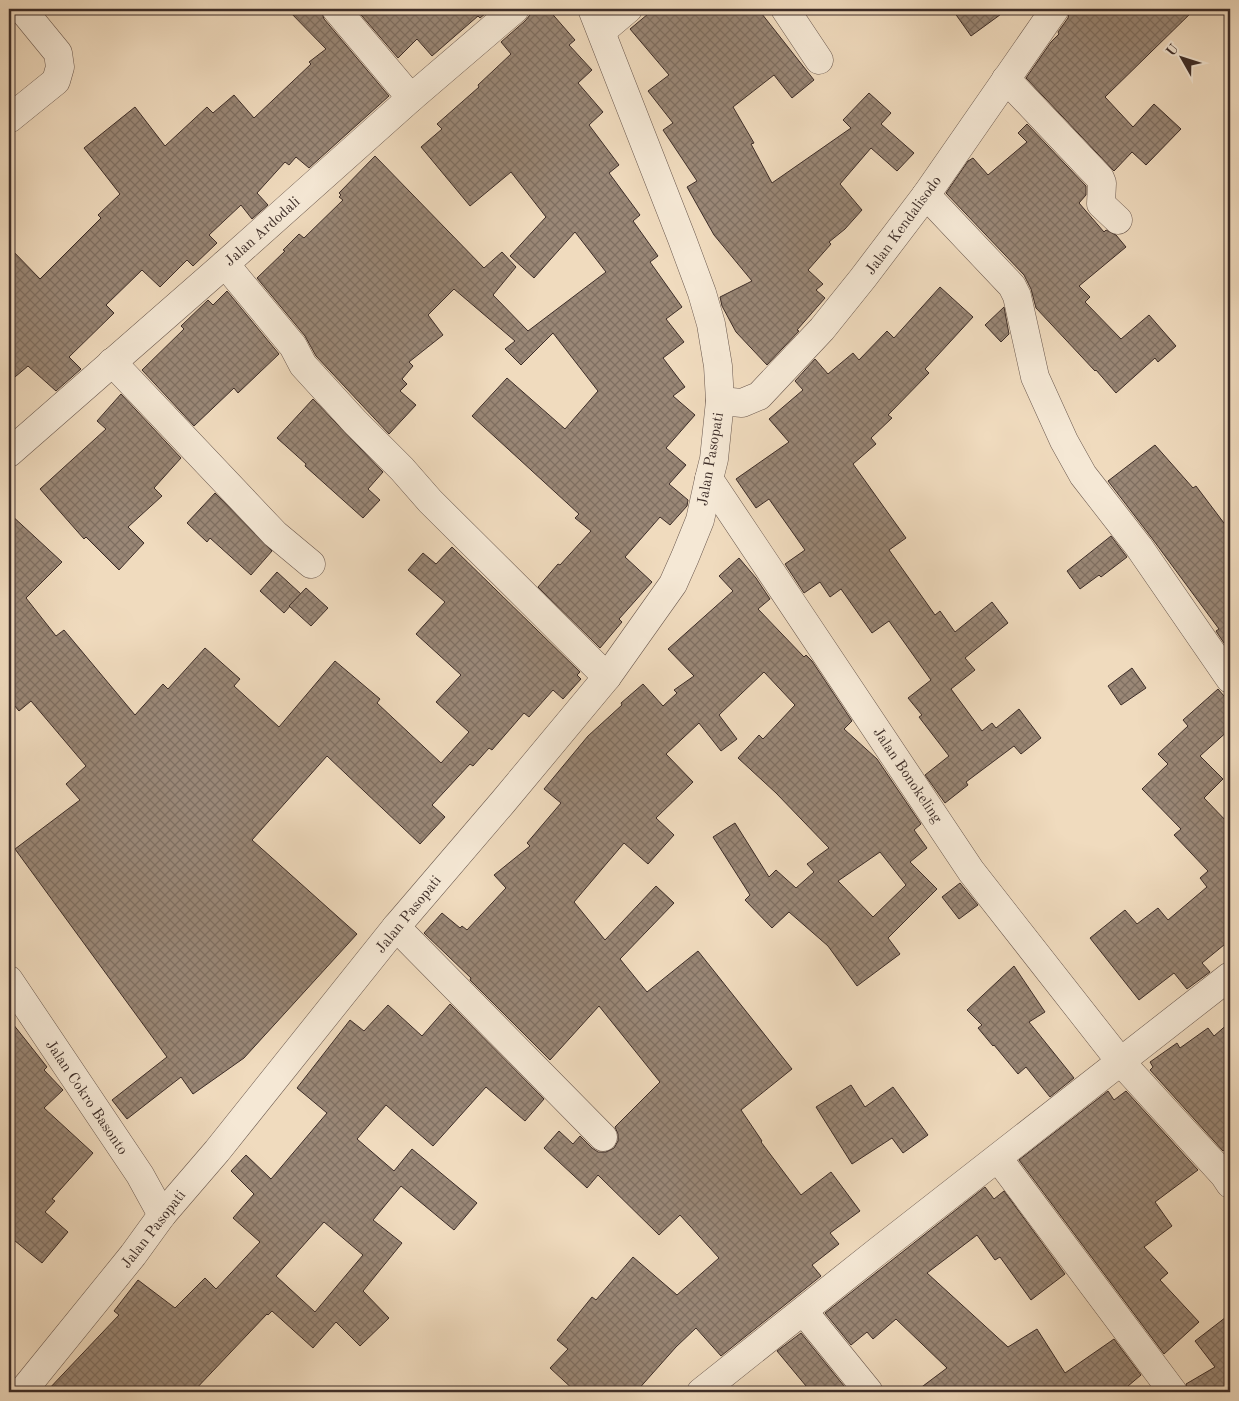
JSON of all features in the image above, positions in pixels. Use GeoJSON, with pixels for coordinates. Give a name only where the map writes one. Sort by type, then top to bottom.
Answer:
{"type":"FeatureCollection","features":[{"type":"Feature","properties":{"kind":"street"},"geometry":{"type":"LineString","coordinates":[[9,119],[56,81],[60,67],[58,53],[22,9]]}},
{"type":"Feature","properties":{"kind":"street"},"geometry":{"type":"LineString","coordinates":[[336,9],[411,98]]}},
{"type":"Feature","properties":{"kind":"street","name":"Jalan Ardodali"},"geometry":{"type":"LineString","coordinates":[[9,453],[411,98],[515,9]]}},
{"type":"Feature","properties":{"kind":"street"},"geometry":{"type":"LineString","coordinates":[[597,20],[628,9]]}},
{"type":"Feature","properties":{"kind":"street"},"geometry":{"type":"LineString","coordinates":[[785,9],[819,60]]}},
{"type":"Feature","properties":{"kind":"street","name":"Jalan Kendalisodo"},"geometry":{"type":"LineString","coordinates":[[720,401],[742,403],[759,396],[828,322],[926,195],[1055,9]]}},
{"type":"Feature","properties":{"kind":"street","name":"Jalan Pasopati"},"geometry":{"type":"LineString","coordinates":[[22,1392],[162,1216],[224,1143],[396,926],[503,802],[606,677],[673,584],[685,558],[700,520],[714,458],[720,401],[718,366],[711,324],[702,293],[597,20]]}},
{"type":"Feature","properties":{"kind":"street"},"geometry":{"type":"LineString","coordinates":[[1006,79],[1100,178],[1102,183],[1101,204],[1118,220]]}},
{"type":"Feature","properties":{"kind":"street"},"geometry":{"type":"LineString","coordinates":[[926,195],[1012,286],[1017,296],[1035,376],[1064,441],[1083,475],[1139,547],[1230,679]]}},
{"type":"Feature","properties":{"kind":"street"},"geometry":{"type":"LineString","coordinates":[[225,264],[293,346],[303,366],[402,469],[430,501],[606,677]]}},
{"type":"Feature","properties":{"kind":"street"},"geometry":{"type":"LineString","coordinates":[[112,362],[275,534],[311,564]]}},
{"type":"Feature","properties":{"kind":"street","name":"Jalan Bonokeling"},"geometry":{"type":"LineString","coordinates":[[709,479],[971,871],[1120,1061],[1224,1175],[1230,1184]]}},
{"type":"Feature","properties":{"kind":"street"},"geometry":{"type":"LineString","coordinates":[[396,926],[603,1137]]}},
{"type":"Feature","properties":{"kind":"street"},"geometry":{"type":"LineString","coordinates":[[701,1392],[1230,976]]}},
{"type":"Feature","properties":{"kind":"street","name":"Jalan Cokro Basonto"},"geometry":{"type":"LineString","coordinates":[[10,985],[140,1175],[162,1216]]}},
{"type":"Feature","properties":{"kind":"street"},"geometry":{"type":"LineString","coordinates":[[998,1158],[1173,1392]]}},
{"type":"Feature","properties":{"kind":"street"},"geometry":{"type":"LineString","coordinates":[[804,1312],[870,1392]]}},
{"type":"Feature","properties":{"kind":"building"},"geometry":{"type":"Polygon","coordinates":[[[287,9],[321,9],[324,19],[389,96],[309,168],[296,157],[289,165],[285,162],[257,193],[268,205],[252,219],[241,205],[209,235],[217,243],[193,266],[187,260],[160,287],[142,270],[106,305],[114,313],[69,357],[81,369],[56,391],[28,366],[9,382],[9,247],[40,279],[101,218],[98,215],[120,194],[84,148],[135,107],[165,146],[207,107],[213,113],[234,95],[254,118],[311,64],[309,62],[326,49],[287,9]]]}},
{"type":"Feature","properties":{"kind":"building"},"geometry":{"type":"Polygon","coordinates":[[[356,9],[491,9],[480,18],[478,16],[432,56],[417,39],[398,58],[356,9]]]}},
{"type":"Feature","properties":{"kind":"building"},"geometry":{"type":"Polygon","coordinates":[[[530,9],[548,9],[575,40],[569,45],[592,70],[578,83],[603,112],[589,125],[619,165],[609,173],[640,215],[633,221],[658,256],[650,262],[682,307],[666,319],[684,342],[663,358],[685,387],[673,396],[695,415],[666,448],[686,465],[669,484],[688,500],[687,506],[670,525],[660,517],[625,557],[652,582],[619,619],[622,622],[600,648],[538,587],[591,531],[575,518],[579,514],[472,416],[507,378],[565,429],[598,391],[553,333],[521,365],[505,349],[515,341],[454,289],[428,315],[443,335],[409,362],[413,366],[402,379],[407,384],[400,391],[416,405],[389,434],[316,356],[305,336],[257,278],[285,251],[283,250],[299,234],[304,238],[343,200],[339,197],[341,195],[339,193],[375,156],[484,268],[502,252],[516,267],[493,295],[528,331],[606,272],[575,232],[534,278],[510,256],[546,217],[511,172],[470,206],[421,147],[442,129],[437,124],[479,87],[478,85],[511,54],[501,42],[525,21],[530,15],[530,9]]]}},
{"type":"Feature","properties":{"kind":"building"},"geometry":{"type":"Polygon","coordinates":[[[654,9],[758,9],[814,80],[792,98],[774,75],[733,107],[754,143],[751,144],[772,183],[851,128],[843,120],[869,93],[891,113],[881,124],[914,153],[897,171],[871,148],[840,184],[862,210],[845,229],[829,242],[831,244],[808,270],[823,284],[816,290],[825,298],[797,330],[799,331],[767,365],[736,332],[722,306],[720,297],[752,281],[714,235],[687,187],[697,181],[663,130],[673,123],[648,91],[669,75],[630,29],[654,9]]]}},
{"type":"Feature","properties":{"kind":"building"},"geometry":{"type":"Polygon","coordinates":[[[952,9],[1008,9],[971,36],[952,9]]]}},
{"type":"Feature","properties":{"kind":"building"},"geometry":{"type":"Polygon","coordinates":[[[1070,9],[1195,9],[1105,97],[1133,127],[1154,104],[1181,129],[1146,165],[1132,152],[1114,171],[1026,78],[1051,42],[1059,34],[1058,32],[1068,18],[1070,9]]]}},
{"type":"Feature","properties":{"kind":"building"},"geometry":{"type":"Polygon","coordinates":[[[1027,124],[1086,186],[1086,195],[1079,203],[1104,232],[1106,230],[1116,235],[1126,247],[1079,286],[1090,297],[1085,302],[1121,339],[1149,315],[1176,346],[1158,362],[1155,358],[1116,393],[1036,308],[1031,289],[1024,275],[946,193],[968,161],[973,158],[988,175],[1027,142],[1018,133],[1027,124]]]}},
{"type":"Feature","properties":{"kind":"building"},"geometry":{"type":"Polygon","coordinates":[[[940,287],[973,317],[925,369],[929,373],[888,415],[892,418],[871,438],[876,444],[853,464],[906,538],[889,550],[935,615],[940,611],[955,632],[992,602],[1008,623],[965,658],[975,670],[951,689],[982,731],[992,723],[996,728],[1019,709],[1041,738],[1021,754],[1014,746],[966,782],[968,785],[945,803],[925,775],[949,756],[919,717],[922,715],[908,698],[931,680],[889,621],[872,633],[841,589],[830,597],[820,582],[804,593],[785,564],[805,550],[769,499],[756,508],[736,479],[789,442],[769,419],[803,390],[795,381],[815,359],[828,374],[853,353],[859,360],[887,331],[894,338],[940,287]]]}},
{"type":"Feature","properties":{"kind":"building"},"geometry":{"type":"Polygon","coordinates":[[[227,291],[279,354],[238,393],[234,388],[194,426],[142,370],[184,329],[181,326],[208,300],[213,305],[227,291]]]}},
{"type":"Feature","properties":{"kind":"building"},"geometry":{"type":"Polygon","coordinates":[[[1004,307],[1009,334],[1001,342],[985,325],[1004,307]]]}},
{"type":"Feature","properties":{"kind":"building"},"geometry":{"type":"Polygon","coordinates":[[[121,394],[181,458],[154,488],[162,496],[128,527],[144,543],[119,570],[86,537],[84,539],[40,489],[106,429],[97,421],[121,394]]]}},
{"type":"Feature","properties":{"kind":"building"},"geometry":{"type":"Polygon","coordinates":[[[313,399],[383,472],[368,489],[380,500],[363,518],[277,438],[313,399]]]}},
{"type":"Feature","properties":{"kind":"building"},"geometry":{"type":"Polygon","coordinates":[[[1155,445],[1193,488],[1196,486],[1230,531],[1230,652],[1216,631],[1219,629],[1108,481],[1155,445]]]}},
{"type":"Feature","properties":{"kind":"building"},"geometry":{"type":"Polygon","coordinates":[[[215,493],[272,551],[251,575],[210,538],[207,542],[187,523],[215,493]]]}},
{"type":"Feature","properties":{"kind":"building"},"geometry":{"type":"Polygon","coordinates":[[[9,513],[62,562],[26,598],[56,636],[64,630],[135,715],[163,684],[168,689],[205,648],[240,679],[234,686],[279,727],[335,661],[380,699],[377,703],[441,763],[469,732],[436,702],[461,675],[416,634],[445,602],[408,570],[423,553],[436,564],[452,547],[580,672],[577,675],[581,679],[563,699],[553,690],[529,717],[524,713],[492,750],[489,748],[473,766],[470,764],[432,805],[445,817],[420,844],[327,756],[252,840],[357,934],[244,1058],[193,1094],[181,1077],[127,1119],[112,1100],[167,1057],[15,849],[80,800],[66,784],[86,766],[31,701],[19,711],[9,699],[9,513]]]}},
{"type":"Feature","properties":{"kind":"building"},"geometry":{"type":"Polygon","coordinates":[[[1111,536],[1127,557],[1101,577],[1099,575],[1080,589],[1067,571],[1111,536]]]}},
{"type":"Feature","properties":{"kind":"building"},"geometry":{"type":"Polygon","coordinates":[[[739,558],[756,578],[770,599],[758,609],[804,657],[806,655],[812,661],[852,721],[844,729],[877,759],[921,824],[914,830],[927,848],[910,862],[937,889],[888,938],[900,954],[857,986],[828,946],[789,912],[772,928],[745,900],[750,895],[713,837],[735,823],[769,877],[776,870],[796,888],[814,872],[807,864],[829,848],[776,793],[738,758],[759,735],[763,739],[795,705],[764,672],[719,715],[737,739],[721,751],[699,723],[666,754],[693,782],[656,818],[674,835],[648,864],[624,843],[574,902],[605,940],[656,886],[674,903],[620,959],[647,992],[698,951],[792,1069],[741,1110],[761,1142],[801,1195],[831,1172],[860,1211],[830,1233],[839,1244],[812,1265],[821,1276],[721,1356],[696,1328],[676,1347],[636,1392],[576,1392],[550,1368],[568,1349],[557,1340],[592,1297],[596,1300],[633,1257],[677,1295],[719,1258],[680,1215],[659,1235],[598,1175],[587,1188],[544,1148],[559,1131],[573,1144],[580,1136],[598,1152],[606,1152],[614,1148],[618,1141],[615,1127],[660,1082],[599,1006],[550,1060],[470,980],[471,978],[424,933],[442,913],[460,928],[462,926],[467,930],[506,888],[494,875],[530,846],[527,843],[561,803],[544,789],[588,736],[622,705],[621,703],[643,684],[663,706],[677,693],[674,690],[694,676],[668,649],[733,591],[719,576],[739,558]],[[880,852],[838,881],[873,917],[906,885],[880,852]]]}},
{"type":"Feature","properties":{"kind":"building"},"geometry":{"type":"Polygon","coordinates":[[[277,572],[301,594],[284,613],[260,591],[277,572]]]}},
{"type":"Feature","properties":{"kind":"building"},"geometry":{"type":"Polygon","coordinates":[[[306,588],[328,608],[311,626],[289,606],[306,588]]]}},
{"type":"Feature","properties":{"kind":"building"},"geometry":{"type":"Polygon","coordinates":[[[1132,668],[1146,688],[1121,705],[1108,686],[1132,668]]]}},
{"type":"Feature","properties":{"kind":"building"},"geometry":{"type":"Polygon","coordinates":[[[1218,689],[1230,703],[1230,729],[1200,756],[1223,779],[1204,798],[1230,825],[1230,940],[1202,963],[1210,972],[1187,989],[1174,973],[1139,1000],[1090,938],[1125,910],[1137,924],[1158,908],[1168,920],[1207,887],[1200,878],[1208,871],[1174,835],[1181,829],[1142,789],[1168,764],[1158,754],[1188,726],[1183,720],[1218,689]]]}},
{"type":"Feature","properties":{"kind":"building"},"geometry":{"type":"Polygon","coordinates":[[[960,883],[978,905],[959,919],[942,897],[960,883]]]}},
{"type":"Feature","properties":{"kind":"building"},"geometry":{"type":"Polygon","coordinates":[[[1014,966],[1045,1012],[1029,1022],[1074,1078],[1050,1097],[1026,1067],[1018,1074],[978,1028],[982,1025],[967,1010],[1014,966]]]}},
{"type":"Feature","properties":{"kind":"building"},"geometry":{"type":"Polygon","coordinates":[[[450,1004],[544,1099],[525,1121],[486,1087],[433,1146],[386,1105],[357,1139],[394,1171],[412,1149],[477,1203],[454,1230],[401,1186],[373,1220],[402,1243],[363,1291],[389,1318],[360,1346],[336,1322],[313,1348],[272,1311],[193,1392],[46,1392],[119,1315],[114,1311],[138,1280],[175,1308],[205,1278],[216,1289],[260,1242],[233,1218],[254,1194],[231,1171],[246,1155],[271,1179],[327,1113],[297,1088],[350,1020],[364,1031],[388,1005],[422,1036],[450,1004]],[[324,1222],[276,1276],[315,1312],[363,1255],[324,1222]]]}},
{"type":"Feature","properties":{"kind":"building"},"geometry":{"type":"Polygon","coordinates":[[[9,1019],[47,1067],[44,1070],[63,1090],[44,1108],[93,1153],[52,1199],[55,1201],[45,1212],[68,1232],[42,1263],[9,1236],[9,1019]]]}},
{"type":"Feature","properties":{"kind":"building"},"geometry":{"type":"Polygon","coordinates":[[[1230,1022],[1230,1145],[1223,1151],[1150,1070],[1153,1067],[1150,1062],[1177,1043],[1180,1048],[1208,1028],[1214,1036],[1230,1022]]]}},
{"type":"Feature","properties":{"kind":"building"},"geometry":{"type":"Polygon","coordinates":[[[851,1085],[865,1107],[893,1087],[928,1135],[903,1153],[892,1138],[852,1164],[816,1107],[851,1085]]]}},
{"type":"Feature","properties":{"kind":"building"},"geometry":{"type":"Polygon","coordinates":[[[1108,1091],[1114,1100],[1126,1091],[1198,1170],[1155,1202],[1172,1226],[1144,1247],[1168,1273],[1160,1280],[1199,1322],[1164,1354],[1019,1160],[1108,1091]]]}},
{"type":"Feature","properties":{"kind":"building"},"geometry":{"type":"Polygon","coordinates":[[[985,1187],[994,1199],[1004,1191],[1065,1274],[1031,1300],[1000,1257],[995,1260],[977,1235],[927,1273],[1008,1347],[1037,1329],[1065,1373],[1114,1339],[1141,1375],[1121,1392],[915,1392],[947,1368],[896,1319],[873,1339],[867,1332],[851,1345],[825,1313],[985,1187]]]}},
{"type":"Feature","properties":{"kind":"building"},"geometry":{"type":"Polygon","coordinates":[[[1230,1314],[1230,1392],[1188,1392],[1186,1384],[1215,1367],[1195,1341],[1230,1314]]]}},
{"type":"Feature","properties":{"kind":"building"},"geometry":{"type":"Polygon","coordinates":[[[801,1333],[849,1392],[811,1392],[777,1351],[801,1333]]]}}]}
